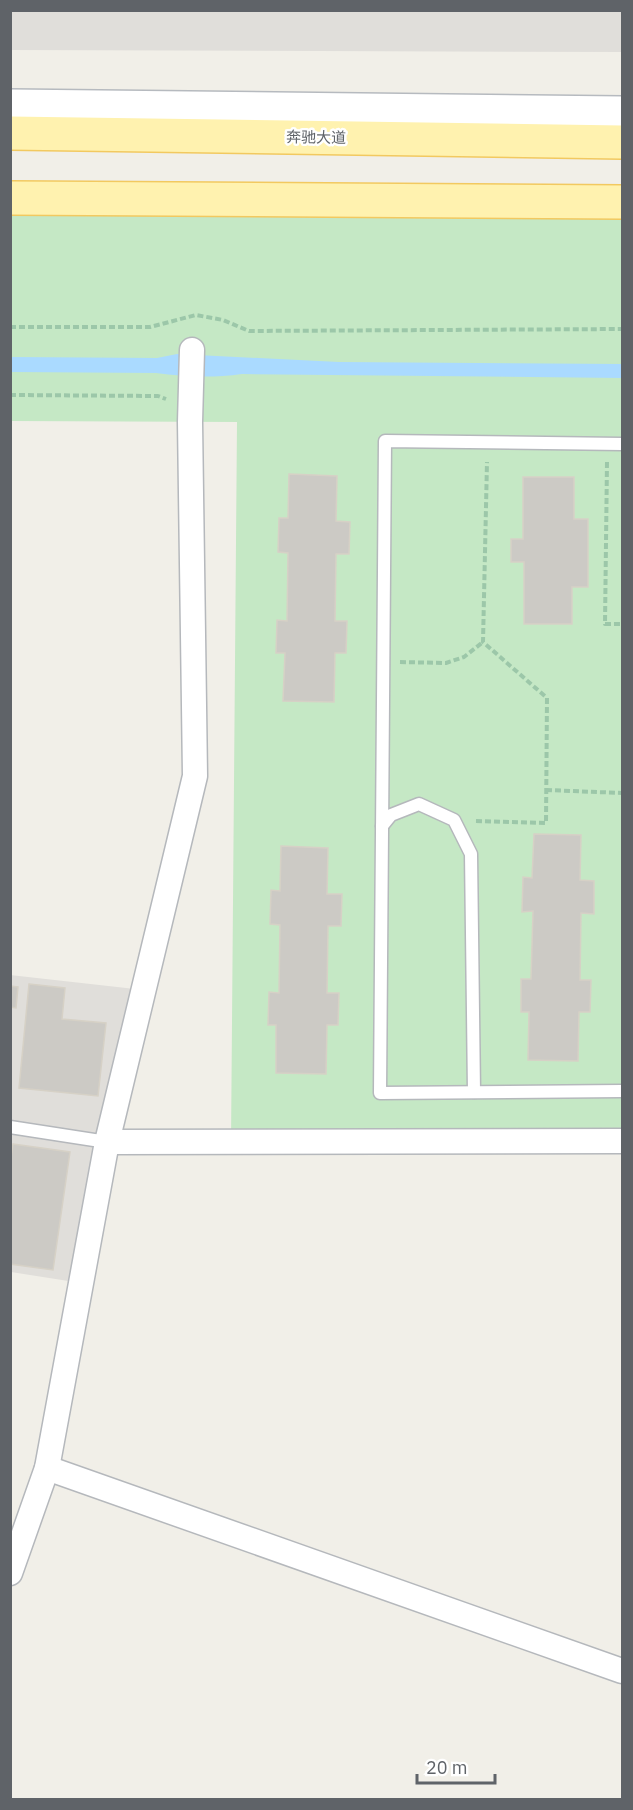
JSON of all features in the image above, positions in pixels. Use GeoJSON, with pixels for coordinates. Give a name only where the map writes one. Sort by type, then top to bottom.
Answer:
{"type":"FeatureCollection","features":[{"type":"Feature","properties":{"kind":"main road","name":"奔驰大道"},"geometry":{"type":"LineString","coordinates":[[10,133],[622,142]]}},
{"type":"Feature","properties":{"kind":"main road"},"geometry":{"type":"LineString","coordinates":[[10,198],[622,202]]}},
{"type":"Feature","properties":{"kind":"street"},"geometry":{"type":"LineString","coordinates":[[10,106],[622,113]]}},
{"type":"Feature","properties":{"kind":"street"},"geometry":{"type":"LineString","coordinates":[[10,1573],[47,1468],[107,1142],[195,776],[190,412],[192,350]]}},
{"type":"Feature","properties":{"kind":"street"},"geometry":{"type":"LineString","coordinates":[[107,1142],[622,1141]]}},
{"type":"Feature","properties":{"kind":"street"},"geometry":{"type":"LineString","coordinates":[[47,1468],[622,1671]]}},
{"type":"Feature","properties":{"kind":"lane"},"geometry":{"type":"LineString","coordinates":[[622,444],[385,441],[380,1093],[622,1091]]}},
{"type":"Feature","properties":{"kind":"lane"},"geometry":{"type":"LineString","coordinates":[[382,826],[391,814],[419,804],[454,820],[471,854],[474,1092]]}},
{"type":"Feature","properties":{"kind":"lane"},"geometry":{"type":"LineString","coordinates":[[10,1127],[107,1142]]}},
{"type":"Feature","properties":{"kind":"path"},"geometry":{"type":"LineString","coordinates":[[10,327],[150,327],[196,315],[223,320],[249,331],[622,329]]}},
{"type":"Feature","properties":{"kind":"path"},"geometry":{"type":"LineString","coordinates":[[10,395],[158,396],[190,412]]}},
{"type":"Feature","properties":{"kind":"path"},"geometry":{"type":"LineString","coordinates":[[454,820],[546,823],[547,698],[483,642],[487,442]]}},
{"type":"Feature","properties":{"kind":"path"},"geometry":{"type":"LineString","coordinates":[[608,444],[605,624],[622,624]]}},
{"type":"Feature","properties":{"kind":"path"},"geometry":{"type":"LineString","coordinates":[[382,662],[446,663],[464,657],[483,642]]}},
{"type":"Feature","properties":{"kind":"path"},"geometry":{"type":"LineString","coordinates":[[546,790],[622,794]]}},
{"type":"Feature","properties":{"kind":"shaded area"},"geometry":{"type":"Polygon","coordinates":[[[11,10],[622,11],[622,52],[11,50],[11,10]]]}},
{"type":"Feature","properties":{"kind":"shaded area"},"geometry":{"type":"Polygon","coordinates":[[[10,975],[144,990],[81,1283],[11,1272],[10,975]]]}},
{"type":"Feature","properties":{"kind":"green space"},"geometry":{"type":"Polygon","coordinates":[[[11,198],[622,202],[622,1141],[231,1142],[237,422],[11,421],[11,198]]]}},
{"type":"Feature","properties":{"kind":"water"},"geometry":{"type":"Polygon","coordinates":[[[177,354],[339,362],[622,364],[622,378],[242,374],[199,377],[156,373],[11,372],[11,357],[157,358],[177,354]]]}},
{"type":"Feature","properties":{"kind":"building"},"geometry":{"type":"Polygon","coordinates":[[[289,474],[337,476],[336,521],[350,522],[349,554],[336,554],[335,621],[347,621],[346,653],[335,653],[334,702],[283,701],[285,653],[276,653],[277,620],[287,621],[288,553],[278,552],[279,518],[288,518],[289,474]]]}},
{"type":"Feature","properties":{"kind":"building"},"geometry":{"type":"Polygon","coordinates":[[[523,477],[574,477],[574,519],[588,519],[588,587],[572,587],[572,624],[524,624],[524,562],[511,562],[511,539],[523,539],[523,477]]]}},
{"type":"Feature","properties":{"kind":"building"},"geometry":{"type":"Polygon","coordinates":[[[534,834],[581,835],[580,880],[594,881],[594,914],[581,913],[580,980],[591,980],[590,1012],[579,1012],[578,1061],[528,1060],[529,1012],[521,1012],[521,979],[531,979],[533,911],[522,912],[523,877],[532,878],[534,834]]]}},
{"type":"Feature","properties":{"kind":"building"},"geometry":{"type":"Polygon","coordinates":[[[281,846],[328,848],[327,894],[342,894],[341,926],[328,926],[327,993],[339,993],[338,1025],[327,1025],[326,1074],[276,1073],[276,1025],[268,1025],[269,992],[279,993],[280,925],[270,924],[271,890],[280,891],[281,846]]]}},
{"type":"Feature","properties":{"kind":"building"},"geometry":{"type":"Polygon","coordinates":[[[29,984],[65,988],[62,1019],[106,1023],[98,1096],[19,1088],[29,984]]]}},
{"type":"Feature","properties":{"kind":"building"},"geometry":{"type":"Polygon","coordinates":[[[10,986],[18,987],[16,1008],[10,1007],[10,986]]]}},
{"type":"Feature","properties":{"kind":"building"},"geometry":{"type":"Polygon","coordinates":[[[13,1144],[70,1152],[53,1270],[10,1264],[10,1165],[13,1144]]]}}]}
